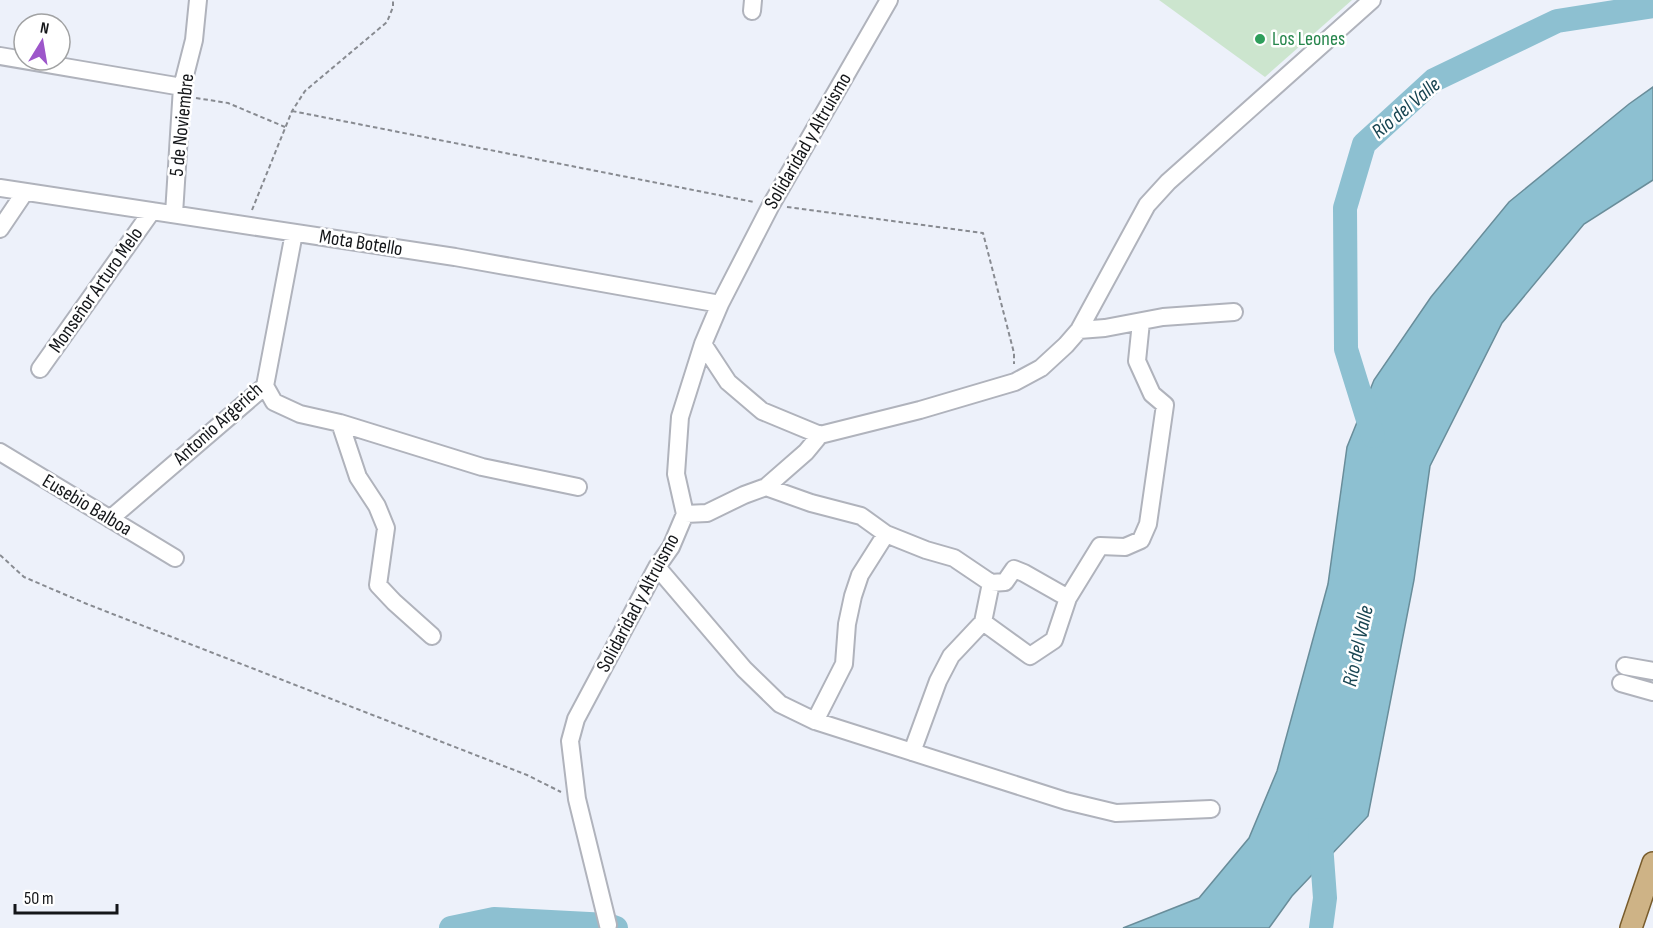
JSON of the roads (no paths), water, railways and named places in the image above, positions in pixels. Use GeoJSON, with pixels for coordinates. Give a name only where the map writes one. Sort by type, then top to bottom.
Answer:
{"type":"FeatureCollection","features":[{"type":"Feature","properties":{"kind":"main road"},"geometry":{"type":"LineString","coordinates":[[1631,928],[1653,863]]}},
{"type":"Feature","properties":{"kind":"street","name":"5 de Noviembre"},"geometry":{"type":"LineString","coordinates":[[174,214],[182,91],[194,40],[198,0]]}},
{"type":"Feature","properties":{"kind":"street","name":"Solidaridad y Altruismo"},"geometry":{"type":"LineString","coordinates":[[609,925],[577,799],[570,741],[576,719],[657,567],[671,547],[685,514],[676,474],[680,417],[702,344],[771,205],[889,0]]}},
{"type":"Feature","properties":{"kind":"street"},"geometry":{"type":"LineString","coordinates":[[685,514],[707,513],[766,487],[806,452],[820,435],[920,410],[1015,382],[1041,368],[1079,330],[1147,205],[1168,182],[1372,0]]}},
{"type":"Feature","properties":{"kind":"street"},"geometry":{"type":"LineString","coordinates":[[0,56],[182,91]]}},
{"type":"Feature","properties":{"kind":"street","name":"Mota Botello"},"geometry":{"type":"LineString","coordinates":[[0,188],[455,257],[720,304]]}},
{"type":"Feature","properties":{"kind":"street"},"geometry":{"type":"LineString","coordinates":[[0,229],[25,192]]}},
{"type":"Feature","properties":{"kind":"street","name":"Monseñor Arturo Melo"},"geometry":{"type":"LineString","coordinates":[[40,369],[152,211]]}},
{"type":"Feature","properties":{"kind":"street","name":"Antonio Argerich"},"geometry":{"type":"LineString","coordinates":[[110,519],[265,386],[294,233]]}},
{"type":"Feature","properties":{"kind":"street"},"geometry":{"type":"LineString","coordinates":[[1079,330],[1192,314],[1234,312]]}},
{"type":"Feature","properties":{"kind":"street"},"geometry":{"type":"LineString","coordinates":[[982,622],[1030,656],[1054,640],[1068,598],[1100,546],[1125,547],[1141,540],[1148,524],[1165,405],[1152,394],[1137,361],[1141,322]]}},
{"type":"Feature","properties":{"kind":"street"},"geometry":{"type":"LineString","coordinates":[[702,344],[728,382],[762,411],[820,435]]}},
{"type":"Feature","properties":{"kind":"street"},"geometry":{"type":"LineString","coordinates":[[265,386],[274,402],[300,414],[340,423],[482,467],[579,487]]}},
{"type":"Feature","properties":{"kind":"street"},"geometry":{"type":"LineString","coordinates":[[340,423],[358,477],[377,506],[386,528],[378,585],[394,603],[432,636]]}},
{"type":"Feature","properties":{"kind":"street","name":"Eusebio Balboa"},"geometry":{"type":"LineString","coordinates":[[0,452],[175,558]]}},
{"type":"Feature","properties":{"kind":"street"},"geometry":{"type":"LineString","coordinates":[[766,487],[861,516],[886,534],[954,558],[991,583],[1005,582],[1014,569],[1068,598]]}},
{"type":"Feature","properties":{"kind":"street"},"geometry":{"type":"LineString","coordinates":[[815,721],[844,664],[853,596],[860,575],[886,534]]}},
{"type":"Feature","properties":{"kind":"street"},"geometry":{"type":"LineString","coordinates":[[657,567],[744,669],[780,704],[815,721],[1065,801],[1116,813],[1211,809]]}},
{"type":"Feature","properties":{"kind":"street"},"geometry":{"type":"LineString","coordinates":[[912,753],[938,681],[951,656],[982,622],[991,583]]}},
{"type":"Feature","properties":{"kind":"street"},"geometry":{"type":"LineString","coordinates":[[1653,671],[1623,675],[1653,692]]}},
{"type":"Feature","properties":{"kind":"water"},"geometry":{"type":"Polygon","coordinates":[[[1653,87],[1653,180],[1584,224],[1502,323],[1430,466],[1414,580],[1368,816],[1292,896],[1269,928],[1123,928],[1199,898],[1249,838],[1277,771],[1328,584],[1347,447],[1374,380],[1431,297],[1509,202],[1653,87]]]}},
{"type":"Feature","properties":{"kind":"waterway","name":"Río del Valle"},"geometry":{"type":"LineString","coordinates":[[1373,436],[1346,349],[1345,208],[1364,144],[1434,80],[1557,21],[1653,6]]}},
{"type":"Feature","properties":{"kind":"waterway","name":"Río del Valle"},"geometry":{"type":"LineString","coordinates":[[1320,830],[1325,898],[1321,928]]}},
{"type":"Feature","properties":{"kind":"waterway","name":"Río del Valle"},"geometry":{"type":"LineString","coordinates":[[451,928],[494,919],[608,925],[616,928]]}},
{"type":"Feature","properties":{"kind":"place","name":"Los Leones"},"geometry":{"type":"Point","coordinates":[1260,39]}}]}
